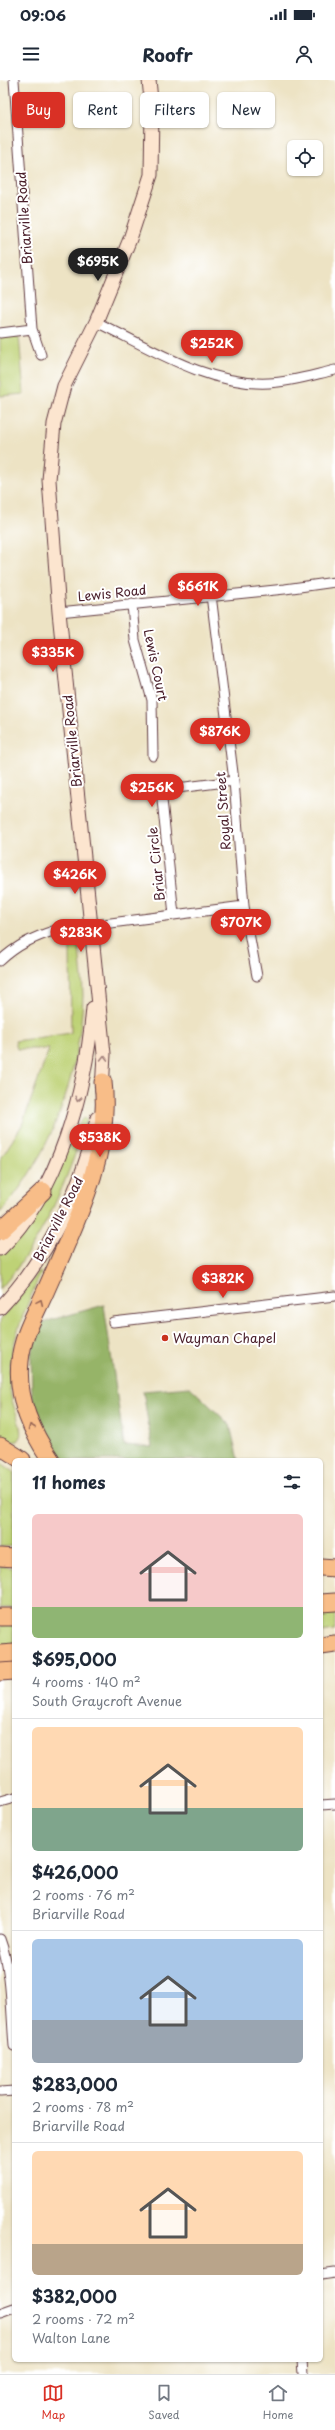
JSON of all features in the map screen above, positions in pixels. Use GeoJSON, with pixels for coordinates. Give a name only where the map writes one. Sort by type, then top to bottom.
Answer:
{"type":"FeatureCollection","features":[{"type":"Feature","properties":{"kind":"highway"},"geometry":{"type":"LineString","coordinates":[[50,1458],[31,1428],[22,1394],[20,1362],[24,1340],[77,1219],[96,1162],[106,1106],[103,1082]]}},
{"type":"Feature","properties":{"kind":"highway"},"geometry":{"type":"LineString","coordinates":[[0,1231],[43,1191]]}},
{"type":"Feature","properties":{"kind":"highway"},"geometry":{"type":"LineString","coordinates":[[0,1446],[19,1458]]}},
{"type":"Feature","properties":{"kind":"highway"},"geometry":{"type":"LineString","coordinates":[[0,1557],[12,1558]]}},
{"type":"Feature","properties":{"kind":"highway"},"geometry":{"type":"LineString","coordinates":[[323,1567],[335,1568]]}},
{"type":"Feature","properties":{"kind":"highway"},"geometry":{"type":"LineString","coordinates":[[323,1604],[335,1602]]}},
{"type":"Feature","properties":{"kind":"highway"},"geometry":{"type":"LineString","coordinates":[[0,1617],[12,1617]]}},
{"type":"Feature","properties":{"kind":"highway"},"geometry":{"type":"LineString","coordinates":[[323,1646],[335,1644]]}},
{"type":"Feature","properties":{"kind":"highway"},"geometry":{"type":"LineString","coordinates":[[0,1654],[12,1654]]}},
{"type":"Feature","properties":{"kind":"highway"},"geometry":{"type":"LineString","coordinates":[[0,1672],[12,1671]]}},
{"type":"Feature","properties":{"kind":"main road","name":"Briarville Road"},"geometry":{"type":"LineString","coordinates":[[0,1308],[40,1258],[62,1217],[85,1165],[96,1125],[103,1082],[104,1054],[59,612],[49,480],[54,424],[64,386],[96,322],[130,239],[151,175],[152,110],[149,80]]}},
{"type":"Feature","properties":{"kind":"main road","name":"Briarville Road"},"geometry":{"type":"LineString","coordinates":[[0,1249],[27,1217],[43,1191],[77,1104],[90,1048],[96,978]]}},
{"type":"Feature","properties":{"kind":"street","name":"Briarville Road"},"geometry":{"type":"LineString","coordinates":[[14,80],[32,329],[41,355]]}},
{"type":"Feature","properties":{"kind":"street"},"geometry":{"type":"LineString","coordinates":[[96,322],[190,367],[215,376],[269,383],[335,370]]}},
{"type":"Feature","properties":{"kind":"street"},"geometry":{"type":"LineString","coordinates":[[0,332],[32,329]]}},
{"type":"Feature","properties":{"kind":"street","name":"Lewis Road"},"geometry":{"type":"LineString","coordinates":[[59,612],[211,595],[285,589],[335,582]]}},
{"type":"Feature","properties":{"kind":"street","name":"Royal Street"},"geometry":{"type":"LineString","coordinates":[[211,595],[234,781],[244,906],[257,976]]}},
{"type":"Feature","properties":{"kind":"street","name":"Lewis Court"},"geometry":{"type":"LineString","coordinates":[[132,604],[135,640],[152,700],[153,756]]}},
{"type":"Feature","properties":{"kind":"street","name":"Briar Circle"},"geometry":{"type":"LineString","coordinates":[[174,915],[161,790],[234,781]]}},
{"type":"Feature","properties":{"kind":"street"},"geometry":{"type":"LineString","coordinates":[[0,961],[15,947],[35,936],[56,930],[91,924],[244,906]]}},
{"type":"Feature","properties":{"kind":"street"},"geometry":{"type":"LineString","coordinates":[[113,1322],[335,1296]]}},
{"type":"Feature","properties":{"kind":"street"},"geometry":{"type":"LineString","coordinates":[[0,1802],[12,1799]]}},
{"type":"Feature","properties":{"kind":"street"},"geometry":{"type":"LineString","coordinates":[[323,1805],[335,1804]]}},
{"type":"Feature","properties":{"kind":"street"},"geometry":{"type":"LineString","coordinates":[[0,1939],[3,1948],[12,2022]]}},
{"type":"Feature","properties":{"kind":"street"},"geometry":{"type":"LineString","coordinates":[[0,2092],[12,2091]]}},
{"type":"Feature","properties":{"kind":"street"},"geometry":{"type":"LineString","coordinates":[[323,2275],[335,2273]]}},
{"type":"Feature","properties":{"kind":"street"},"geometry":{"type":"LineString","coordinates":[[0,2313],[12,2309]]}},
{"type":"Feature","properties":{"kind":"street"},"geometry":{"type":"LineString","coordinates":[[302,2362],[303,2374]]}},
{"type":"Feature","properties":{"kind":"green space"},"geometry":{"type":"Polygon","coordinates":[[[19,336],[24,394],[0,396],[0,337],[19,336]]]}},
{"type":"Feature","properties":{"kind":"green space"},"geometry":{"type":"Polygon","coordinates":[[[70,947],[79,947],[83,996],[81,1025],[69,1083],[60,1112],[48,1139],[18,1190],[0,1213],[0,1160],[22,1125],[49,1049],[17,1049],[15,1041],[71,1033],[70,947]]]}},
{"type":"Feature","properties":{"kind":"green space"},"geometry":{"type":"Polygon","coordinates":[[[84,1118],[87,1120],[71,1166],[52,1209],[29,1251],[0,1289],[0,1253],[56,1175],[79,1123],[84,1118]]]}},
{"type":"Feature","properties":{"kind":"green space"},"geometry":{"type":"Polygon","coordinates":[[[39,1272],[41,1273],[18,1330],[11,1360],[10,1390],[20,1425],[21,1437],[18,1441],[9,1442],[0,1436],[0,1321],[39,1272]]]}},
{"type":"Feature","properties":{"kind":"green space"},"geometry":{"type":"Polygon","coordinates":[[[104,1305],[124,1445],[152,1447],[143,1391],[190,1387],[230,1425],[238,1458],[60,1458],[40,1432],[32,1393],[31,1356],[37,1324],[104,1305]]]}},
{"type":"Feature","properties":{"kind":"green space"},"geometry":{"type":"Polygon","coordinates":[[[0,1462],[12,1471],[12,1546],[0,1547],[0,1462]]]}},
{"type":"Feature","properties":{"kind":"green space"},"geometry":{"type":"Polygon","coordinates":[[[0,1566],[12,1568],[12,1608],[0,1608],[0,1566]]]}},
{"type":"Feature","properties":{"kind":"green space"},"geometry":{"type":"Polygon","coordinates":[[[335,1608],[335,1630],[323,1632],[323,1609],[335,1608]]]}},
{"type":"Feature","properties":{"kind":"green space"},"geometry":{"type":"Polygon","coordinates":[[[0,1625],[12,1625],[12,1647],[0,1647],[0,1625]]]}},
{"type":"Feature","properties":{"kind":"place","name":"Wayman Chapel"},"geometry":{"type":"Point","coordinates":[165,1338]}}]}
